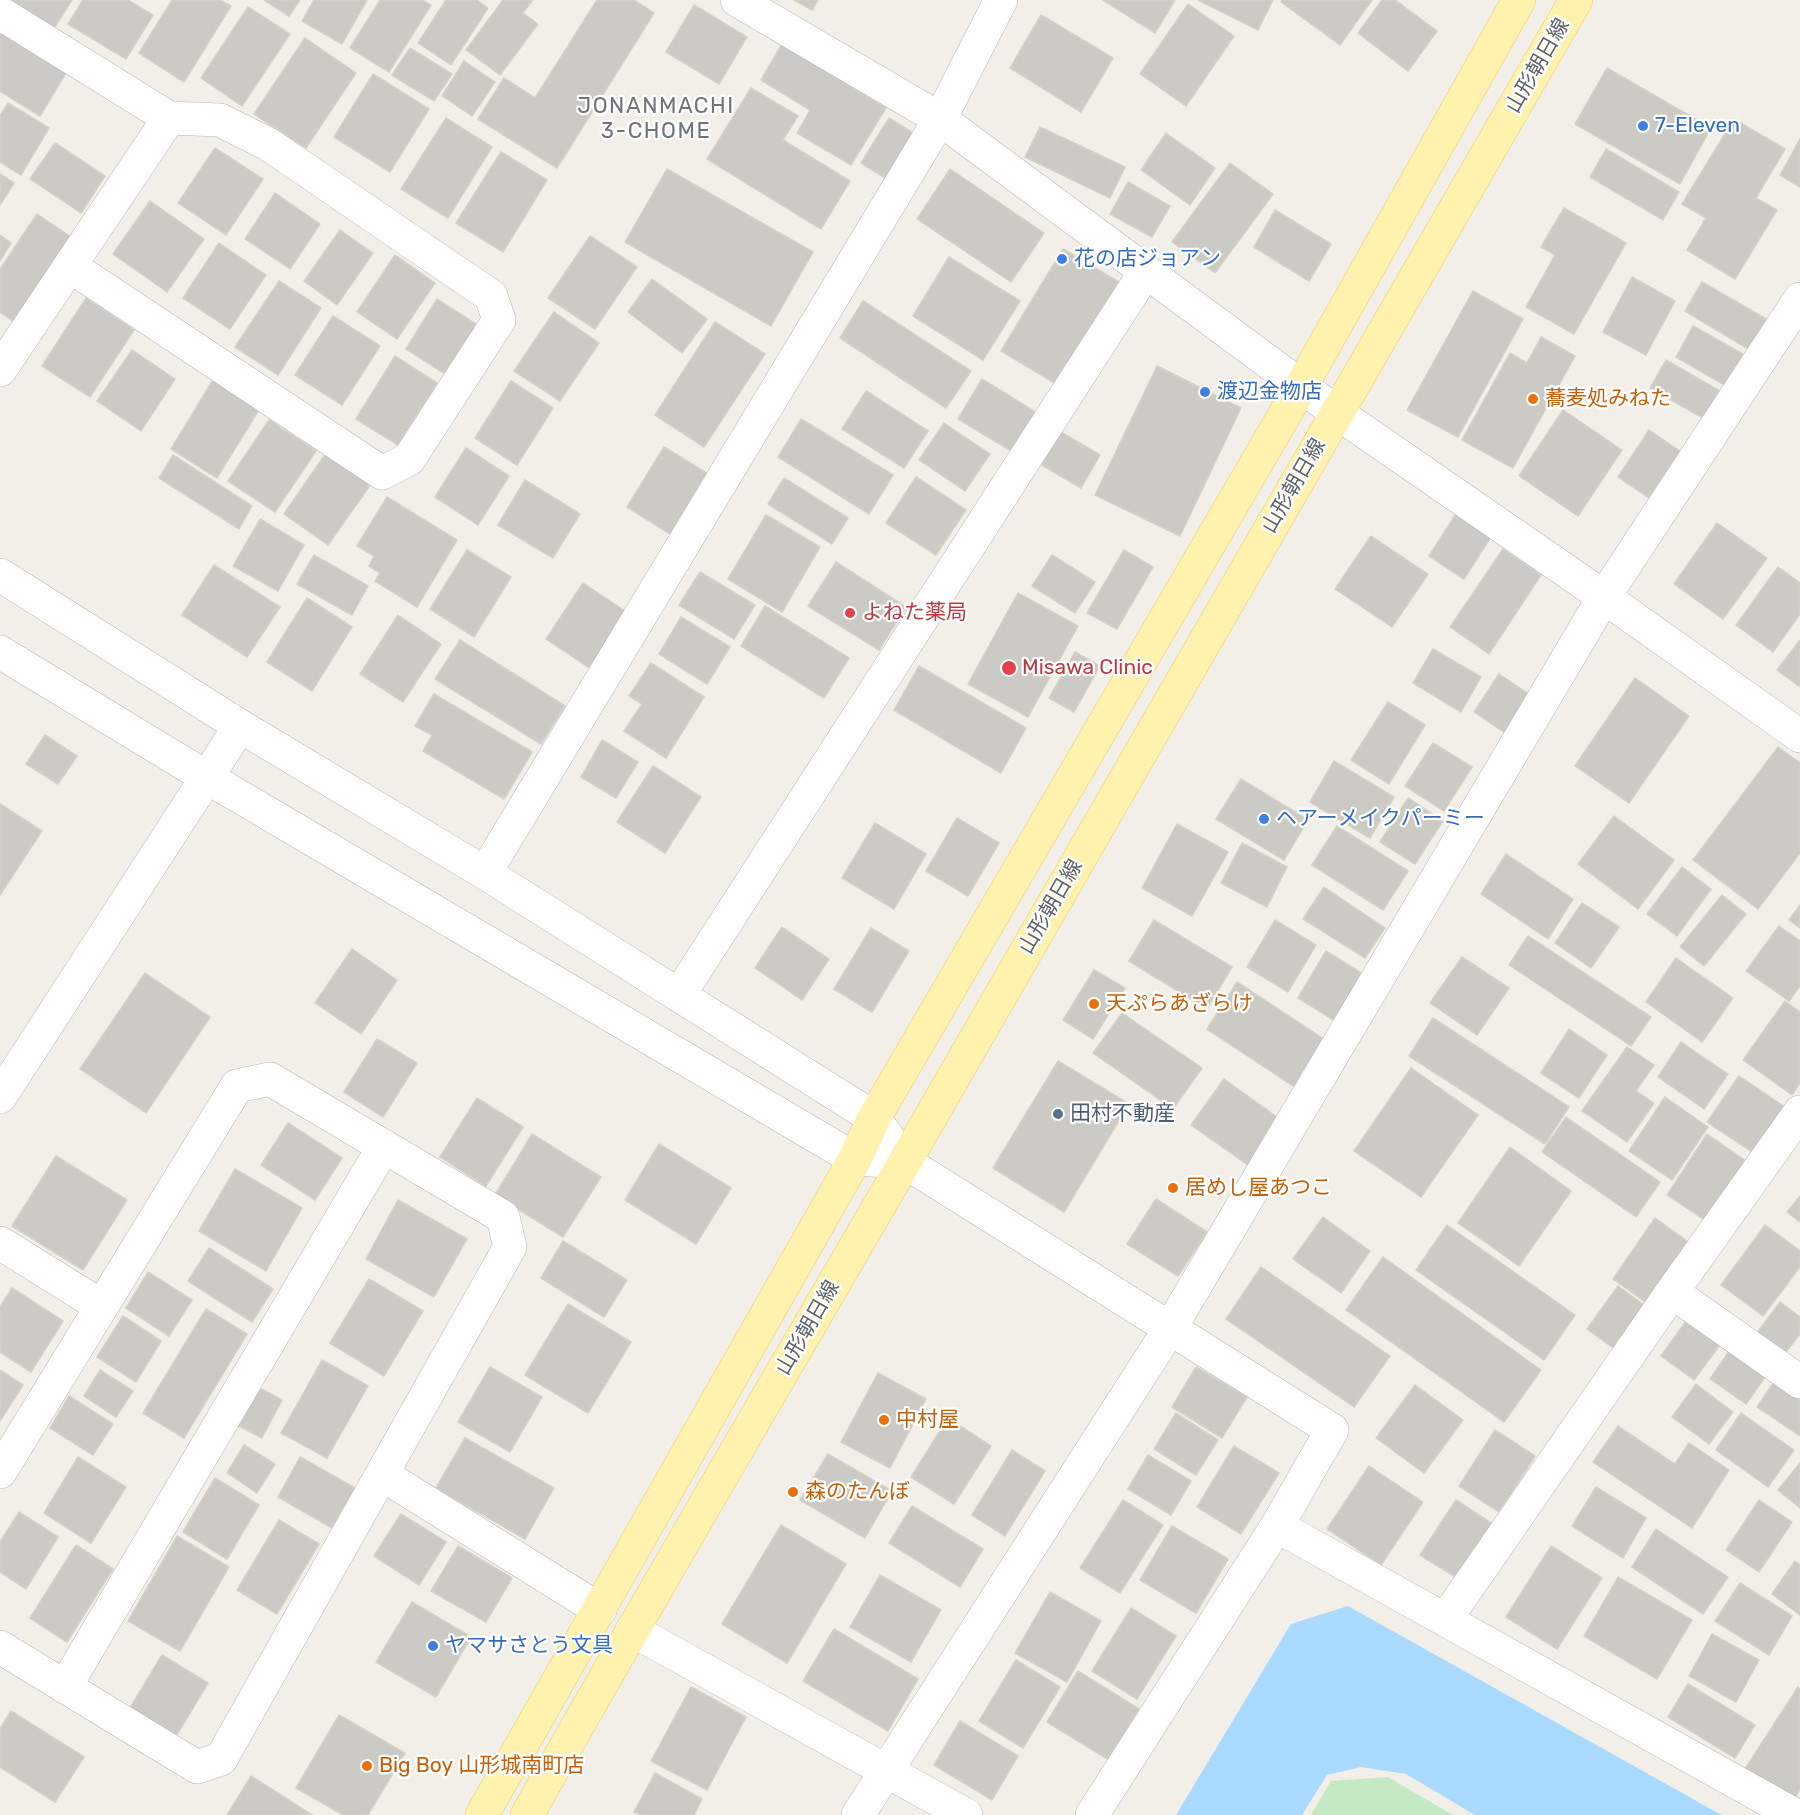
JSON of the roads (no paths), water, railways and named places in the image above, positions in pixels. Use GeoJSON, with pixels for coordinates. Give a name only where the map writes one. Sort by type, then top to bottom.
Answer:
{"type":"FeatureCollection","features":[{"type":"Feature","properties":{"kind":"main road","name":"山形朝日線"},"geometry":{"type":"LineString","coordinates":[[482,1815],[855,1160],[874,1118],[1302,385],[1519,0]]}},
{"type":"Feature","properties":{"kind":"main road","name":"山形朝日線"},"geometry":{"type":"LineString","coordinates":[[527,1815],[1576,0]]}},
{"type":"Feature","properties":{"kind":"street"},"geometry":{"type":"LineString","coordinates":[[737,0],[940,119],[1336,412],[1800,736]]}},
{"type":"Feature","properties":{"kind":"street"},"geometry":{"type":"LineString","coordinates":[[485,873],[940,119],[1001,0]]}},
{"type":"Feature","properties":{"kind":"street"},"geometry":{"type":"LineString","coordinates":[[0,13],[169,118],[220,120],[268,144],[490,296],[499,320],[409,459],[382,473],[70,266]]}},
{"type":"Feature","properties":{"kind":"street"},"geometry":{"type":"LineString","coordinates":[[0,370],[169,118]]}},
{"type":"Feature","properties":{"kind":"street"},"geometry":{"type":"LineString","coordinates":[[679,995],[1146,271]]}},
{"type":"Feature","properties":{"kind":"street"},"geometry":{"type":"LineString","coordinates":[[858,1815],[1169,1330],[1604,597],[1800,299]]}},
{"type":"Feature","properties":{"kind":"street"},"geometry":{"type":"LineString","coordinates":[[0,575],[240,726],[485,873],[874,1118],[905,1162],[1332,1431],[1277,1526],[1092,1815]]}},
{"type":"Feature","properties":{"kind":"street"},"geometry":{"type":"LineString","coordinates":[[0,652],[208,778],[855,1160],[905,1162]]}},
{"type":"Feature","properties":{"kind":"street"},"geometry":{"type":"LineString","coordinates":[[0,1097],[240,726]]}},
{"type":"Feature","properties":{"kind":"street"},"geometry":{"type":"LineString","coordinates":[[0,1472],[100,1305],[237,1086],[270,1079],[503,1217],[510,1247],[221,1759],[197,1767],[0,1647]]}},
{"type":"Feature","properties":{"kind":"street"},"geometry":{"type":"LineString","coordinates":[[1445,1620],[1672,1292],[1800,1112]]}},
{"type":"Feature","properties":{"kind":"street"},"geometry":{"type":"LineString","coordinates":[[65,1687],[384,1146]]}},
{"type":"Feature","properties":{"kind":"street"},"geometry":{"type":"LineString","coordinates":[[0,1243],[100,1305]]}},
{"type":"Feature","properties":{"kind":"street"},"geometry":{"type":"LineString","coordinates":[[1672,1292],[1800,1382]]}},
{"type":"Feature","properties":{"kind":"street"},"geometry":{"type":"LineString","coordinates":[[383,1475],[600,1610]]}},
{"type":"Feature","properties":{"kind":"street"},"geometry":{"type":"LineString","coordinates":[[1277,1526],[1795,1815]]}},
{"type":"Feature","properties":{"kind":"street"},"geometry":{"type":"LineString","coordinates":[[632,1630],[966,1815]]}},
{"type":"Feature","properties":{"kind":"water"},"geometry":{"type":"Polygon","coordinates":[[[1348,1606],[1722,1815],[1475,1815],[1406,1774],[1361,1767],[1327,1775],[1302,1815],[1176,1815],[1291,1624],[1348,1606]]]}},
{"type":"Feature","properties":{"kind":"place","name":"7-Eleven"},"geometry":{"type":"Point","coordinates":[1643,126]}},
{"type":"Feature","properties":{"kind":"place","name":"花の店ジョアン"},"geometry":{"type":"Point","coordinates":[1062,259]}},
{"type":"Feature","properties":{"kind":"place","name":"渡辺金物店"},"geometry":{"type":"Point","coordinates":[1205,392]}},
{"type":"Feature","properties":{"kind":"place","name":"蕎麦処みねた"},"geometry":{"type":"Point","coordinates":[1533,399]}},
{"type":"Feature","properties":{"kind":"place","name":"よねた薬局"},"geometry":{"type":"Point","coordinates":[850,613]}},
{"type":"Feature","properties":{"kind":"place","name":"Misawa Clinic"},"geometry":{"type":"Point","coordinates":[1009,668]}},
{"type":"Feature","properties":{"kind":"place","name":"ヘアーメイクパーミー"},"geometry":{"type":"Point","coordinates":[1264,819]}},
{"type":"Feature","properties":{"kind":"place","name":"天ぷらあざらけ"},"geometry":{"type":"Point","coordinates":[1094,1004]}},
{"type":"Feature","properties":{"kind":"place","name":"田村不動産"},"geometry":{"type":"Point","coordinates":[1058,1114]}},
{"type":"Feature","properties":{"kind":"place","name":"居めし屋あつこ"},"geometry":{"type":"Point","coordinates":[1173,1188]}},
{"type":"Feature","properties":{"kind":"place","name":"中村屋"},"geometry":{"type":"Point","coordinates":[884,1420]}},
{"type":"Feature","properties":{"kind":"place","name":"森のたんぼ"},"geometry":{"type":"Point","coordinates":[793,1492]}},
{"type":"Feature","properties":{"kind":"place","name":"ヤマサさとう文具"},"geometry":{"type":"Point","coordinates":[433,1646]}},
{"type":"Feature","properties":{"kind":"place","name":"Big Boy 山形城南町店"},"geometry":{"type":"Point","coordinates":[367,1766]}},
{"type":"Feature","properties":{"kind":"district","name":"JONANMACHI 3-CHOME"},"geometry":{"type":"Point","coordinates":[656,120]}}]}
